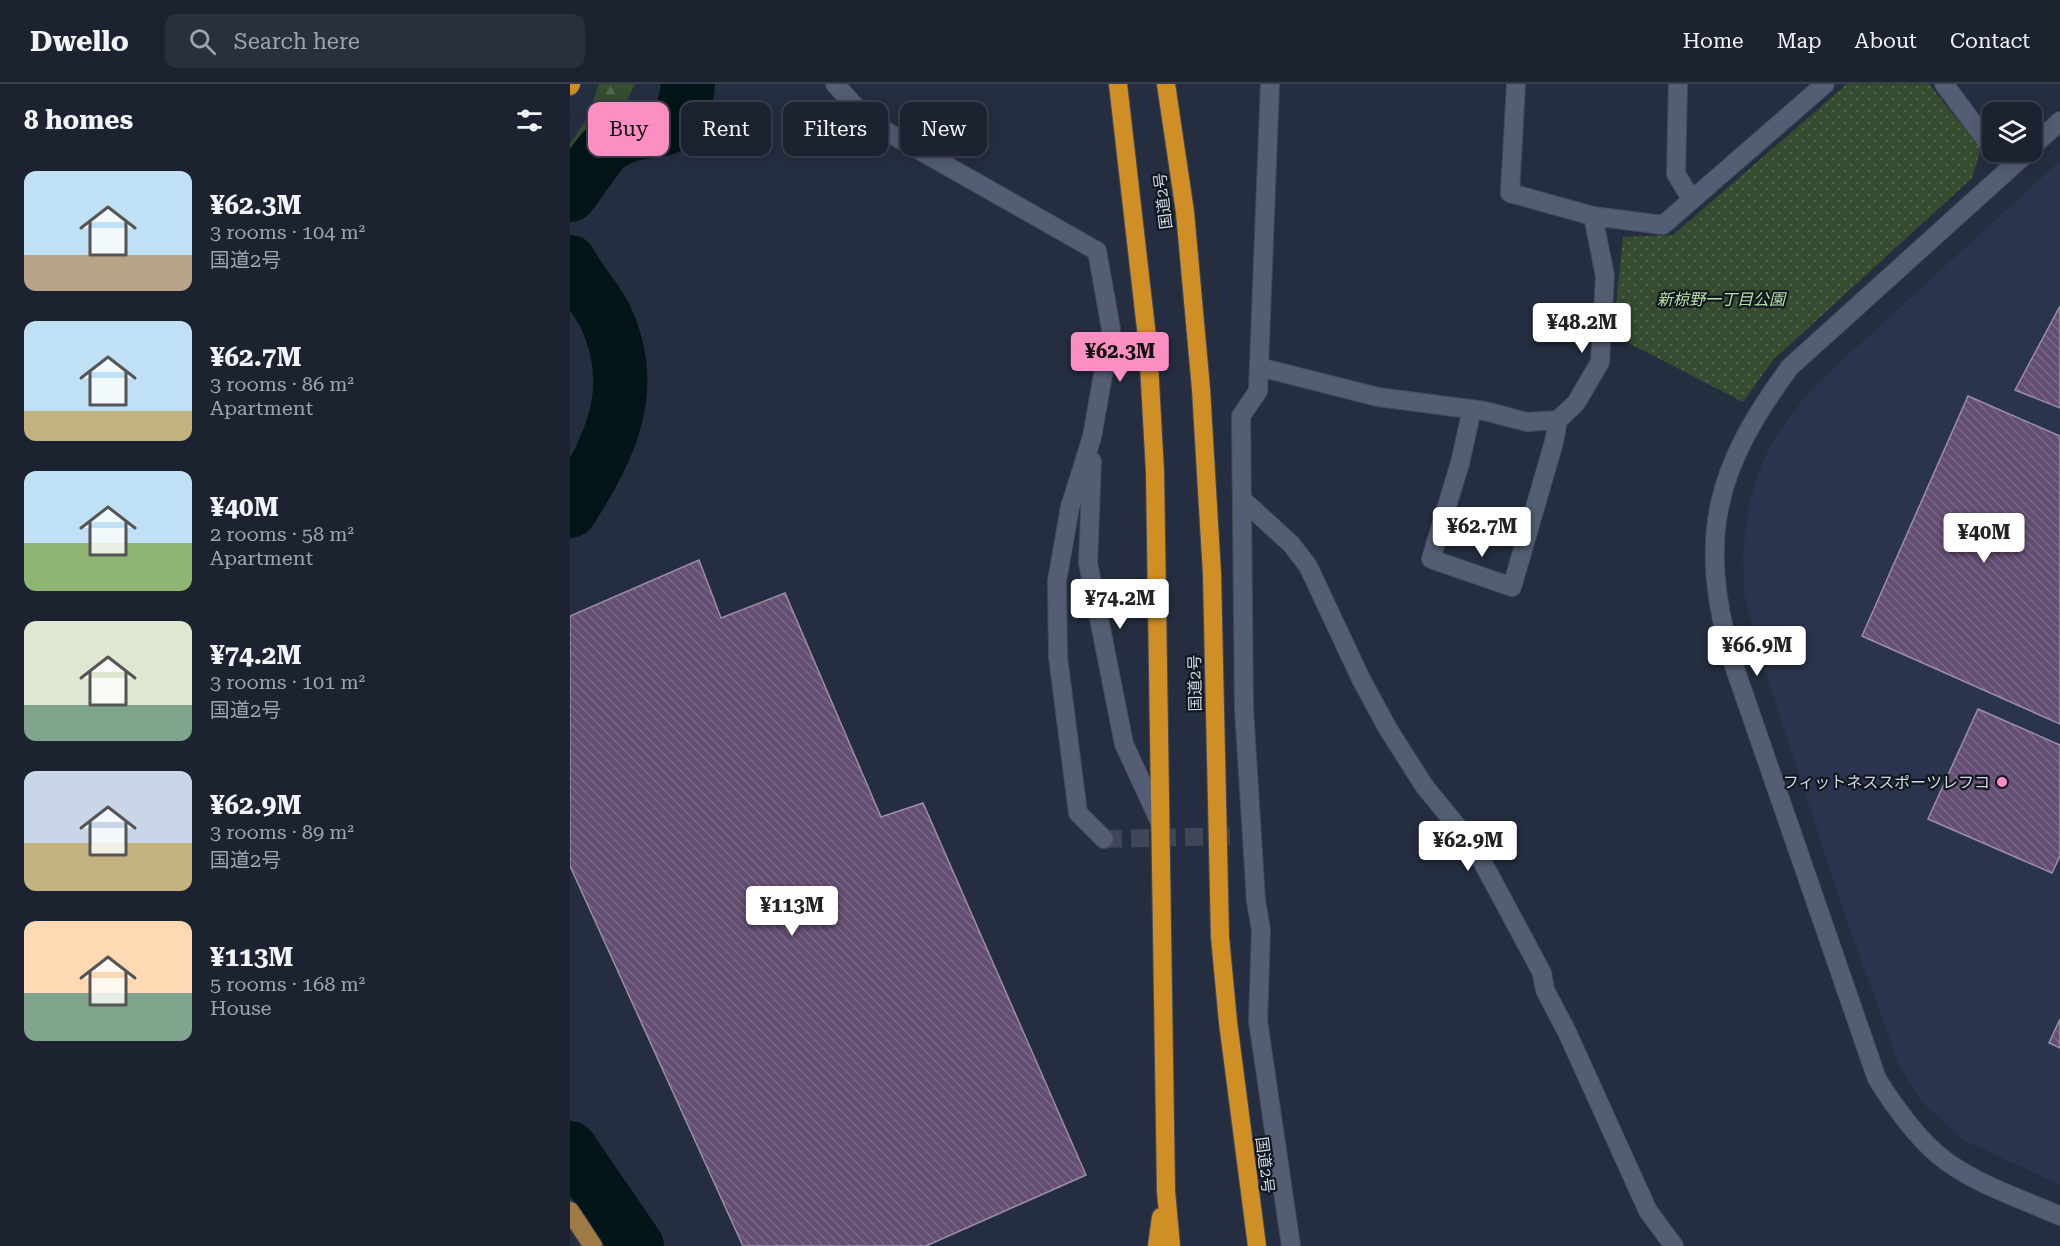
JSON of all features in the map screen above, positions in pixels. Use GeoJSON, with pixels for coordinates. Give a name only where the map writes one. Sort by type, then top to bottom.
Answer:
{"type":"FeatureCollection","features":[{"type":"Feature","properties":{"kind":"highway","name":"国道2号"},"geometry":{"type":"LineString","coordinates":[[1118,84],[1148,346],[1155,484],[1166,1191],[1171,1246]]}},
{"type":"Feature","properties":{"kind":"highway","name":"国道2号"},"geometry":{"type":"LineString","coordinates":[[1166,84],[1185,212],[1204,447],[1212,574],[1220,937],[1237,1102],[1257,1246]]}},
{"type":"Feature","properties":{"kind":"highway"},"geometry":{"type":"LineString","coordinates":[[1157,1246],[1166,1191]]}},
{"type":"Feature","properties":{"kind":"main road"},"geometry":{"type":"LineString","coordinates":[[570,1211],[593,1246]]}},
{"type":"Feature","properties":{"kind":"street"},"geometry":{"type":"LineString","coordinates":[[835,84],[864,116],[1097,251],[1111,329],[1092,437],[1070,507],[1057,581],[1058,657],[1078,813],[1104,839]]}},
{"type":"Feature","properties":{"kind":"street"},"geometry":{"type":"LineString","coordinates":[[1270,84],[1258,391],[1241,416],[1245,836],[1261,930],[1258,1021],[1291,1246]]}},
{"type":"Feature","properties":{"kind":"street"},"geometry":{"type":"LineString","coordinates":[[1516,84],[1510,193],[1593,216],[1663,225],[1825,84]]}},
{"type":"Feature","properties":{"kind":"street"},"geometry":{"type":"LineString","coordinates":[[1678,84],[1676,174],[1692,200]]}},
{"type":"Feature","properties":{"kind":"street"},"geometry":{"type":"LineString","coordinates":[[1944,84],[1982,135]]}},
{"type":"Feature","properties":{"kind":"street"},"geometry":{"type":"LineString","coordinates":[[2042,138],[2060,121]]}},
{"type":"Feature","properties":{"kind":"street"},"geometry":{"type":"LineString","coordinates":[[2002,162],[2008,170]]}},
{"type":"Feature","properties":{"kind":"street"},"geometry":{"type":"LineString","coordinates":[[2017,162],[1790,367],[1759,409],[1742,439],[1726,477],[1714,546],[1715,583],[1720,618],[1731,657],[1877,1079],[1913,1130],[1938,1155],[1977,1178],[2060,1215]]}},
{"type":"Feature","properties":{"kind":"street"},"geometry":{"type":"LineString","coordinates":[[1473,409],[1463,452],[1431,559],[1512,587],[1554,442],[1558,420],[1576,403],[1600,362],[1605,276],[1593,216]]}},
{"type":"Feature","properties":{"kind":"street"},"geometry":{"type":"LineString","coordinates":[[1259,367],[1378,397],[1473,409],[1527,422],[1558,420]]}},
{"type":"Feature","properties":{"kind":"street"},"geometry":{"type":"LineString","coordinates":[[1092,437],[1088,563],[1124,744],[1160,822]]}},
{"type":"Feature","properties":{"kind":"street"},"geometry":{"type":"LineString","coordinates":[[1243,500],[1291,544],[1308,566],[1361,679],[1388,729],[1425,787],[1475,848],[1542,974],[1545,990],[1567,1032],[1648,1211],[1674,1246]]}},
{"type":"Feature","properties":{"kind":"shaded area"},"geometry":{"type":"Polygon","coordinates":[[[2060,161],[2060,1185],[1962,1139],[1923,1103],[1900,1067],[1843,910],[1756,642],[1744,594],[1743,553],[1748,510],[1756,479],[1770,446],[1805,396],[2060,161]]]}},
{"type":"Feature","properties":{"kind":"green space"},"geometry":{"type":"Polygon","coordinates":[[[599,84],[635,84],[626,102],[593,102],[599,84]]]}},
{"type":"Feature","properties":{"kind":"green space","name":"新椋野一丁目公園"},"geometry":{"type":"Polygon","coordinates":[[[1847,84],[1929,84],[1981,149],[1972,178],[1773,360],[1743,402],[1613,335],[1623,237],[1673,235],[1847,84]]]}},
{"type":"Feature","properties":{"kind":"green space"},"geometry":{"type":"Polygon","coordinates":[[[588,115],[588,156],[612,156],[570,206],[570,144],[588,115]]]}},
{"type":"Feature","properties":{"kind":"building"},"geometry":{"type":"Polygon","coordinates":[[[2060,306],[2060,408],[2015,390],[2060,306]]]}},
{"type":"Feature","properties":{"kind":"building"},"geometry":{"type":"Polygon","coordinates":[[[1968,396],[2060,436],[2060,724],[1862,636],[1968,396]]]}},
{"type":"Feature","properties":{"kind":"building"},"geometry":{"type":"Polygon","coordinates":[[[699,560],[721,618],[785,593],[881,817],[923,803],[1086,1175],[926,1246],[743,1246],[570,866],[570,616],[699,560]]]}},
{"type":"Feature","properties":{"kind":"building","name":"フィットネススポーツレフコ"},"geometry":{"type":"Polygon","coordinates":[[[1978,709],[2060,745],[2060,856],[2052,873],[1928,819],[1978,709]]]}},
{"type":"Feature","properties":{"kind":"building"},"geometry":{"type":"Polygon","coordinates":[[[2060,1019],[2060,1048],[2049,1043],[2060,1019]]]}},
{"type":"Feature","properties":{"kind":"waterway"},"geometry":{"type":"LineString","coordinates":[[570,195],[595,160],[610,144],[624,137],[671,126],[684,105],[688,84]]}},
{"type":"Feature","properties":{"kind":"waterway"},"geometry":{"type":"LineString","coordinates":[[570,262],[605,316],[615,343],[620,368],[620,393],[616,417],[608,441],[570,511]]}},
{"type":"Feature","properties":{"kind":"waterway"},"geometry":{"type":"LineString","coordinates":[[570,1148],[637,1246]]}},
{"type":"Feature","properties":{"kind":"tunnel"},"geometry":{"type":"LineString","coordinates":[[1104,839],[1237,836]]}},
{"type":"Feature","properties":{"kind":"place","name":"フィットネススポーツレフコ"},"geometry":{"type":"Point","coordinates":[2002,782]}}]}
